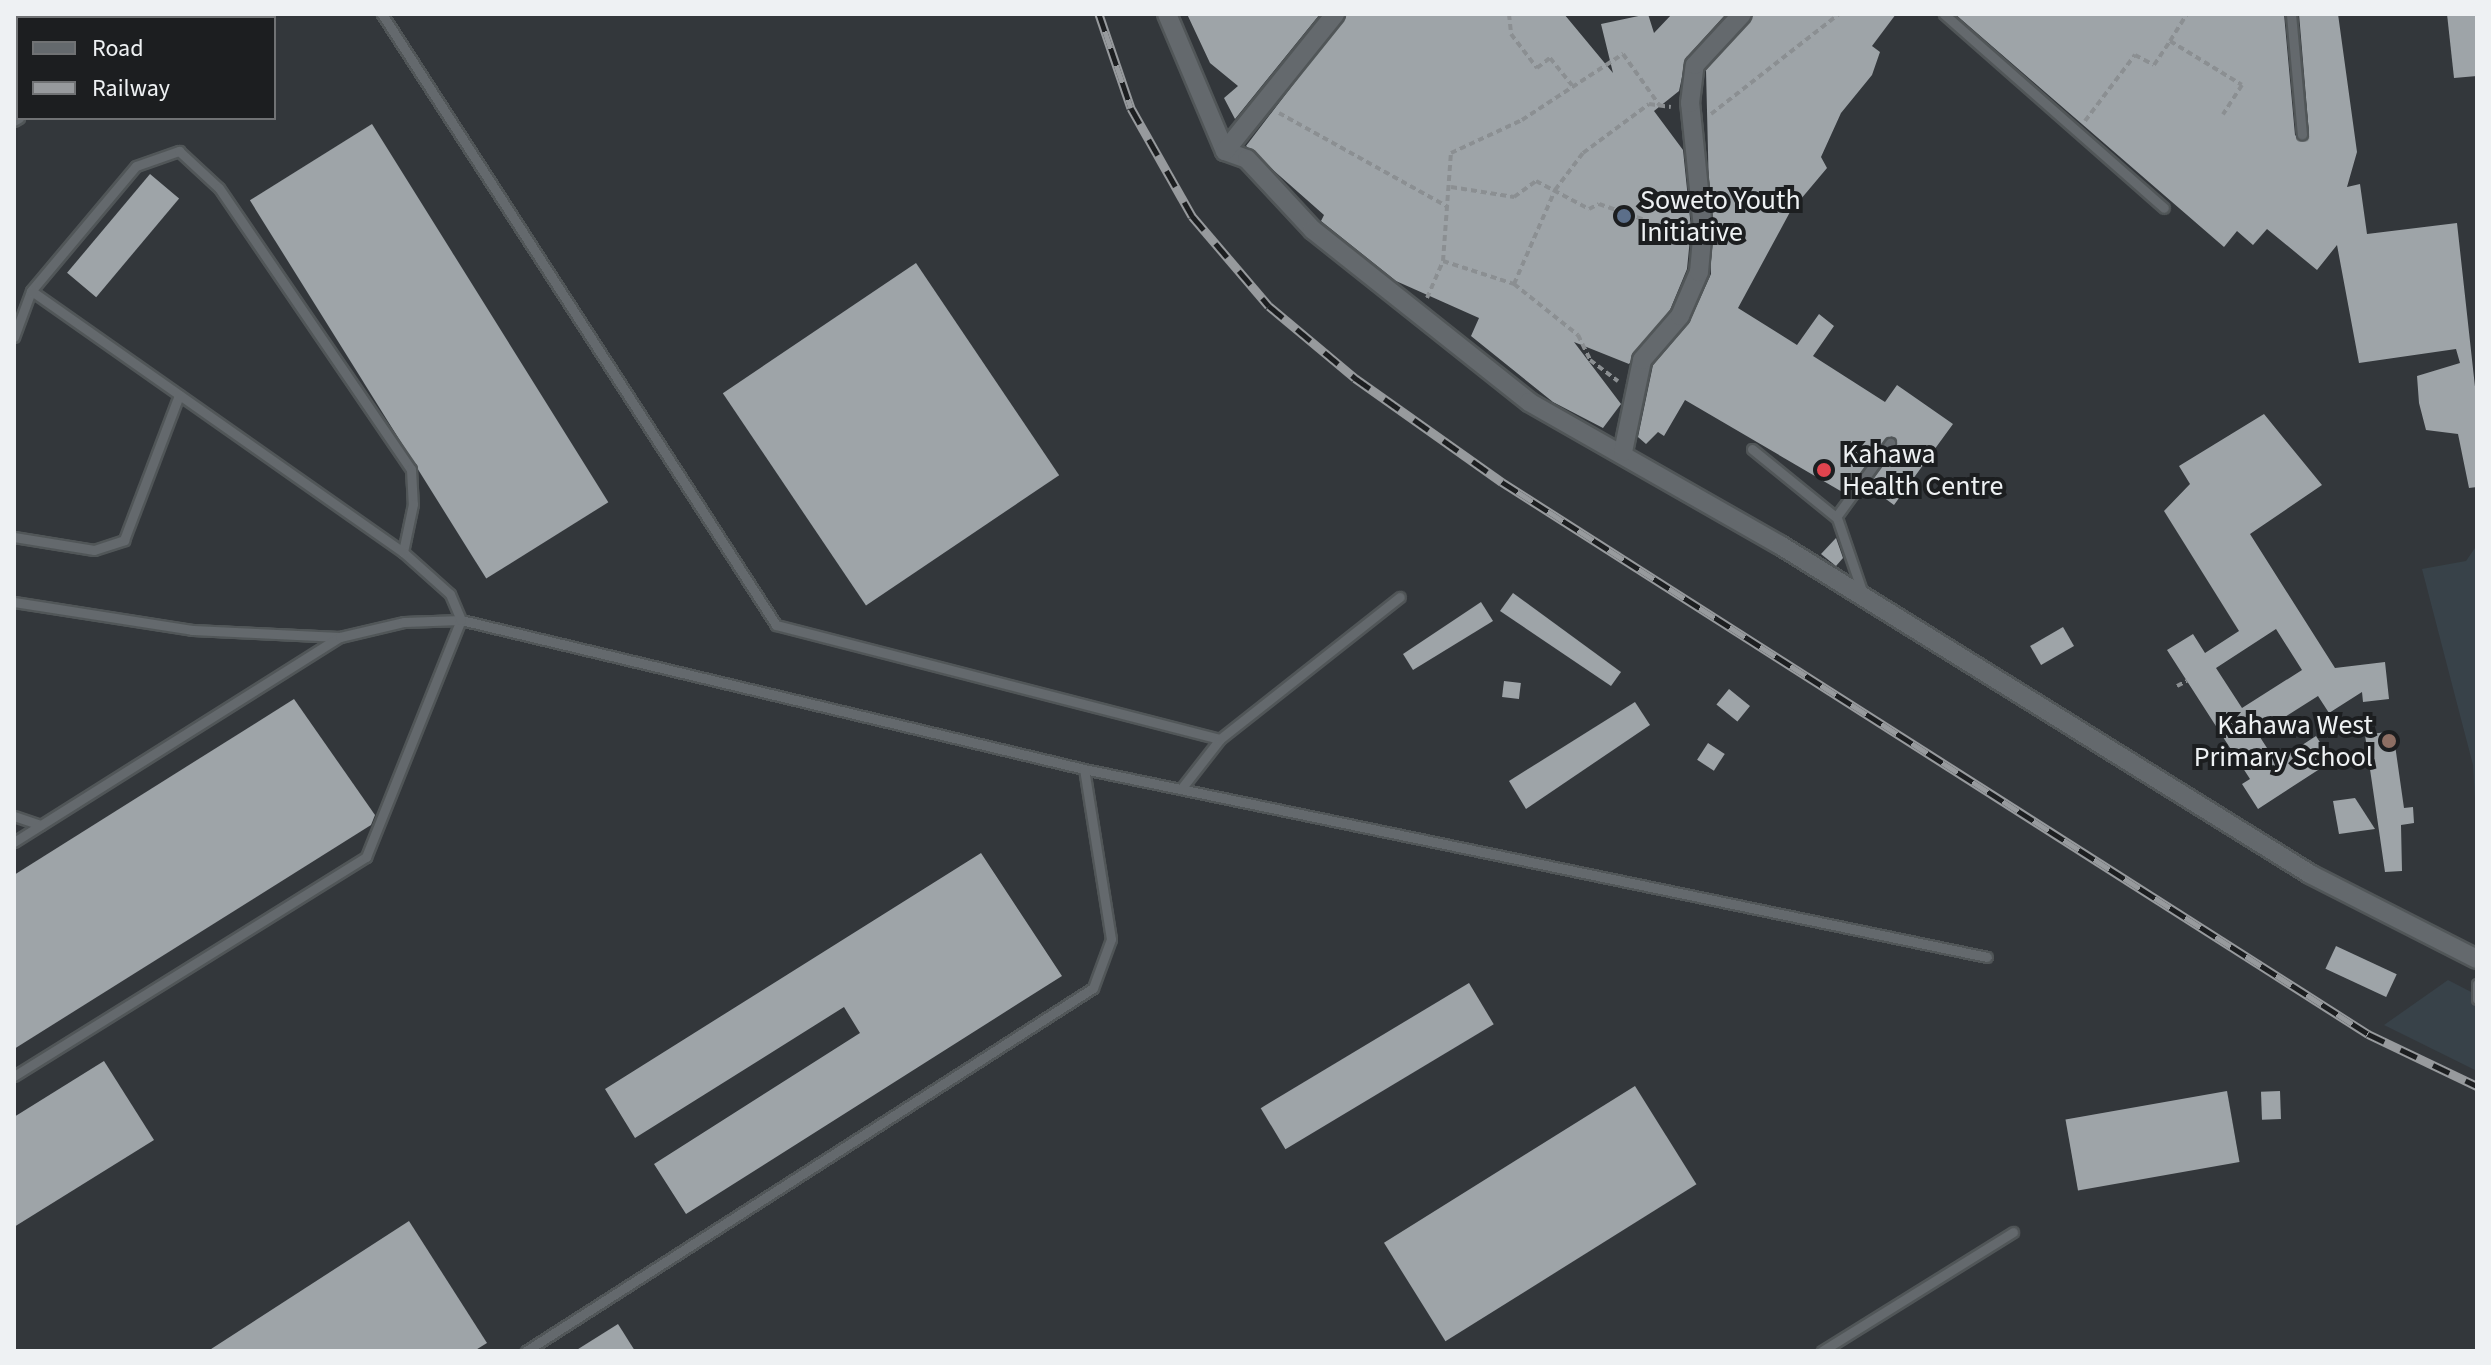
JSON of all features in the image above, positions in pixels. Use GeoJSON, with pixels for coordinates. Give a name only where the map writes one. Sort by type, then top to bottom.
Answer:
{"type":"FeatureCollection","features":[{"type":"Feature","properties":{"kind":"street"},"geometry":{"type":"LineString","coordinates":[[1167,14],[1225,151],[1247,159],[1290,209],[1529,402],[1623,452],[1864,597],[2310,874],[2477,959]]}},
{"type":"Feature","properties":{"kind":"street"},"geometry":{"type":"LineString","coordinates":[[1225,151],[1335,14]]}},
{"type":"Feature","properties":{"kind":"street"},"geometry":{"type":"LineString","coordinates":[[1623,452],[1642,360],[1680,316],[1699,272],[1703,228],[1690,103],[1700,55],[1742,14]]}},
{"type":"Feature","properties":{"kind":"lane"},"geometry":{"type":"LineString","coordinates":[[382,14],[776,625],[1220,739]]}},
{"type":"Feature","properties":{"kind":"lane"},"geometry":{"type":"LineString","coordinates":[[1944,14],[2164,208]]}},
{"type":"Feature","properties":{"kind":"lane"},"geometry":{"type":"LineString","coordinates":[[2291,14],[2302,134]]}},
{"type":"Feature","properties":{"kind":"lane"},"geometry":{"type":"LineString","coordinates":[[14,337],[31,291],[136,166],[179,151],[219,188],[411,469],[413,504],[403,552]]}},
{"type":"Feature","properties":{"kind":"lane"},"geometry":{"type":"LineString","coordinates":[[14,1076],[366,857],[461,620],[450,594],[403,552],[31,291]]}},
{"type":"Feature","properties":{"kind":"lane"},"geometry":{"type":"LineString","coordinates":[[14,537],[94,550],[124,540],[179,395]]}},
{"type":"Feature","properties":{"kind":"lane"},"geometry":{"type":"LineString","coordinates":[[1836,517],[1890,443]]}},
{"type":"Feature","properties":{"kind":"lane"},"geometry":{"type":"LineString","coordinates":[[1752,449],[1836,517],[1856,556],[1864,597]]}},
{"type":"Feature","properties":{"kind":"lane"},"geometry":{"type":"LineString","coordinates":[[1181,789],[1220,739],[1400,597]]}},
{"type":"Feature","properties":{"kind":"lane"},"geometry":{"type":"LineString","coordinates":[[14,602],[192,630],[340,637],[404,622],[461,620],[1084,769],[1987,957]]}},
{"type":"Feature","properties":{"kind":"lane"},"geometry":{"type":"LineString","coordinates":[[14,842],[340,637]]}},
{"type":"Feature","properties":{"kind":"lane"},"geometry":{"type":"LineString","coordinates":[[526,1351],[1093,988],[1111,939],[1084,769]]}},
{"type":"Feature","properties":{"kind":"lane"},"geometry":{"type":"LineString","coordinates":[[14,816],[40,825]]}},
{"type":"Feature","properties":{"kind":"lane"},"geometry":{"type":"LineString","coordinates":[[2477,984],[2477,999]]}},
{"type":"Feature","properties":{"kind":"lane"},"geometry":{"type":"LineString","coordinates":[[1822,1351],[2013,1232]]}},
{"type":"Feature","properties":{"kind":"path"},"geometry":{"type":"LineString","coordinates":[[1509,14],[1511,34],[1537,68],[1550,58],[1572,85]]}},
{"type":"Feature","properties":{"kind":"path"},"geometry":{"type":"LineString","coordinates":[[1693,127],[1839,14]]}},
{"type":"Feature","properties":{"kind":"path"},"geometry":{"type":"LineString","coordinates":[[2075,131],[2135,55],[2154,65],[2187,14]]}},
{"type":"Feature","properties":{"kind":"path"},"geometry":{"type":"LineString","coordinates":[[2170,41],[2242,85],[2223,114]]}},
{"type":"Feature","properties":{"kind":"path"},"geometry":{"type":"LineString","coordinates":[[1419,314],[1443,261],[1451,153],[1522,120],[1623,54],[1660,106]]}},
{"type":"Feature","properties":{"kind":"path"},"geometry":{"type":"LineString","coordinates":[[1514,284],[1555,190],[1583,153],[1649,104],[1690,103]]}},
{"type":"Feature","properties":{"kind":"path"},"geometry":{"type":"LineString","coordinates":[[1265,104],[1448,207]]}},
{"type":"Feature","properties":{"kind":"path"},"geometry":{"type":"LineString","coordinates":[[1450,187],[1514,197],[1536,181],[1589,209],[1599,204],[1642,219]]}},
{"type":"Feature","properties":{"kind":"path"},"geometry":{"type":"LineString","coordinates":[[1443,261],[1514,284],[1633,392]]}},
{"type":"Feature","properties":{"kind":"path"},"geometry":{"type":"LineString","coordinates":[[2177,686],[2187,681]]}},
{"type":"Feature","properties":{"kind":"shaded area"},"geometry":{"type":"Polygon","coordinates":[[[2477,545],[2477,834],[2473,765],[2422,569],[2466,561],[2477,545]]]}},
{"type":"Feature","properties":{"kind":"shaded area"},"geometry":{"type":"Polygon","coordinates":[[[2448,980],[2477,995],[2477,1071],[2384,1025],[2448,980]]]}},
{"type":"Feature","properties":{"kind":"building"},"geometry":{"type":"Polygon","coordinates":[[[1187,14],[1320,14],[1235,119],[1224,98],[1238,86],[1210,63],[1187,14]]]}},
{"type":"Feature","properties":{"kind":"building"},"geometry":{"type":"Polygon","coordinates":[[[1347,14],[1564,14],[1613,73],[1601,24],[1648,14],[1654,33],[1672,14],[1726,14],[1686,58],[1679,91],[1654,111],[1683,150],[1691,228],[1687,269],[1670,310],[1629,364],[1574,342],[1621,404],[1603,428],[1553,402],[1471,336],[1479,318],[1396,281],[1321,221],[1324,215],[1246,146],[1347,14]]]}},
{"type":"Feature","properties":{"kind":"building"},"geometry":{"type":"Polygon","coordinates":[[[1754,14],[1896,14],[1872,46],[1880,52],[1872,75],[1841,113],[1821,157],[1827,168],[1790,212],[1738,308],[1797,345],[1819,314],[1834,326],[1813,356],[1885,402],[1897,385],[1953,424],[1894,505],[1868,486],[1896,447],[1892,436],[1844,493],[1685,400],[1664,436],[1658,432],[1646,444],[1638,437],[1653,365],[1689,323],[1711,274],[1706,70],[1754,14]]]}},
{"type":"Feature","properties":{"kind":"building"},"geometry":{"type":"Polygon","coordinates":[[[1955,14],[2284,14],[2295,135],[2302,141],[2309,133],[2299,14],[2338,14],[2357,152],[2347,187],[2360,184],[2367,234],[2457,223],[2477,405],[2477,487],[2469,488],[2458,434],[2426,430],[2419,403],[2417,376],[2460,363],[2456,349],[2359,363],[2337,245],[2317,270],[2267,229],[2253,245],[2237,231],[2224,247],[1955,14]]]}},
{"type":"Feature","properties":{"kind":"building"},"geometry":{"type":"Polygon","coordinates":[[[2447,14],[2477,14],[2477,76],[2454,78],[2447,14]]]}},
{"type":"Feature","properties":{"kind":"building"},"geometry":{"type":"Polygon","coordinates":[[[372,124],[608,502],[486,579],[250,200],[372,124]]]}},
{"type":"Feature","properties":{"kind":"building"},"geometry":{"type":"Polygon","coordinates":[[[150,174],[179,198],[96,297],[67,273],[150,174]]]}},
{"type":"Feature","properties":{"kind":"building"},"geometry":{"type":"Polygon","coordinates":[[[916,263],[1059,475],[866,606],[723,393],[916,263]]]}},
{"type":"Feature","properties":{"kind":"building"},"geometry":{"type":"Polygon","coordinates":[[[2264,414],[2322,485],[2250,534],[2335,668],[2385,662],[2389,699],[2363,702],[2362,692],[2329,713],[2318,696],[2258,734],[2276,762],[2316,736],[2332,761],[2258,809],[2242,784],[2250,779],[2167,650],[2193,634],[2205,653],[2239,631],[2164,511],[2190,484],[2179,466],[2264,414]],[[2276,629],[2216,668],[2242,708],[2302,670],[2276,629]]]}},
{"type":"Feature","properties":{"kind":"building"},"geometry":{"type":"Polygon","coordinates":[[[1836,538],[1843,558],[1836,566],[1821,554],[1836,538]]]}},
{"type":"Feature","properties":{"kind":"building"},"geometry":{"type":"Polygon","coordinates":[[[1513,593],[1621,672],[1611,686],[1500,611],[1513,593]]]}},
{"type":"Feature","properties":{"kind":"building"},"geometry":{"type":"Polygon","coordinates":[[[1481,602],[1493,621],[1413,670],[1403,654],[1481,602]]]}},
{"type":"Feature","properties":{"kind":"building"},"geometry":{"type":"Polygon","coordinates":[[[2063,627],[2074,646],[2041,665],[2030,646],[2063,627]]]}},
{"type":"Feature","properties":{"kind":"building"},"geometry":{"type":"Polygon","coordinates":[[[1504,681],[1521,683],[1519,699],[1502,697],[1504,681]]]}},
{"type":"Feature","properties":{"kind":"building"},"geometry":{"type":"Polygon","coordinates":[[[1729,689],[1750,706],[1737,722],[1716,705],[1729,689]]]}},
{"type":"Feature","properties":{"kind":"building"},"geometry":{"type":"Polygon","coordinates":[[[294,699],[375,815],[371,825],[14,1049],[14,875],[294,699]]]}},
{"type":"Feature","properties":{"kind":"building"},"geometry":{"type":"Polygon","coordinates":[[[1635,702],[1650,725],[1526,809],[1509,781],[1635,702]]]}},
{"type":"Feature","properties":{"kind":"building"},"geometry":{"type":"Polygon","coordinates":[[[2393,731],[2404,808],[2413,807],[2414,823],[2401,825],[2402,871],[2385,872],[2365,735],[2393,731]]]}},
{"type":"Feature","properties":{"kind":"building"},"geometry":{"type":"Polygon","coordinates":[[[1708,743],[1725,754],[1714,771],[1697,760],[1708,743]]]}},
{"type":"Feature","properties":{"kind":"building"},"geometry":{"type":"Polygon","coordinates":[[[2355,798],[2375,829],[2339,834],[2333,801],[2355,798]]]}},
{"type":"Feature","properties":{"kind":"building"},"geometry":{"type":"Polygon","coordinates":[[[981,853],[1062,976],[686,1214],[654,1164],[860,1033],[844,1007],[635,1138],[605,1089],[981,853]]]}},
{"type":"Feature","properties":{"kind":"building"},"geometry":{"type":"Polygon","coordinates":[[[2336,946],[2397,974],[2386,997],[2325,969],[2336,946]]]}},
{"type":"Feature","properties":{"kind":"building"},"geometry":{"type":"Polygon","coordinates":[[[1469,983],[1494,1024],[1285,1149],[1261,1108],[1469,983]]]}},
{"type":"Feature","properties":{"kind":"building"},"geometry":{"type":"Polygon","coordinates":[[[104,1061],[154,1140],[14,1227],[14,1117],[104,1061]]]}},
{"type":"Feature","properties":{"kind":"building"},"geometry":{"type":"Polygon","coordinates":[[[1635,1086],[1696,1184],[1445,1341],[1384,1243],[1635,1086]]]}},
{"type":"Feature","properties":{"kind":"building"},"geometry":{"type":"Polygon","coordinates":[[[2227,1091],[2240,1162],[2078,1190],[2065,1119],[2227,1091]]]}},
{"type":"Feature","properties":{"kind":"building"},"geometry":{"type":"Polygon","coordinates":[[[2280,1091],[2281,1119],[2262,1120],[2261,1092],[2280,1091]]]}},
{"type":"Feature","properties":{"kind":"building"},"geometry":{"type":"Polygon","coordinates":[[[409,1221],[487,1343],[474,1351],[208,1351],[409,1221]]]}},
{"type":"Feature","properties":{"kind":"building"},"geometry":{"type":"Polygon","coordinates":[[[618,1324],[635,1351],[575,1351],[618,1324]]]}},
{"type":"Feature","properties":{"kind":"railway"},"geometry":{"type":"LineString","coordinates":[[1099,14],[1131,108],[1192,216],[1269,306],[1355,378],[1502,482],[2368,1034],[2477,1086]]}},
{"type":"Feature","properties":{"kind":"place","name":"Soweto Youth Initiative"},"geometry":{"type":"Point","coordinates":[1624,216]}},
{"type":"Feature","properties":{"kind":"place","name":"Kahawa Health Centre"},"geometry":{"type":"Point","coordinates":[1824,470]}},
{"type":"Feature","properties":{"kind":"place","name":"Kahawa West Primary School"},"geometry":{"type":"Point","coordinates":[2389,741]}}]}
